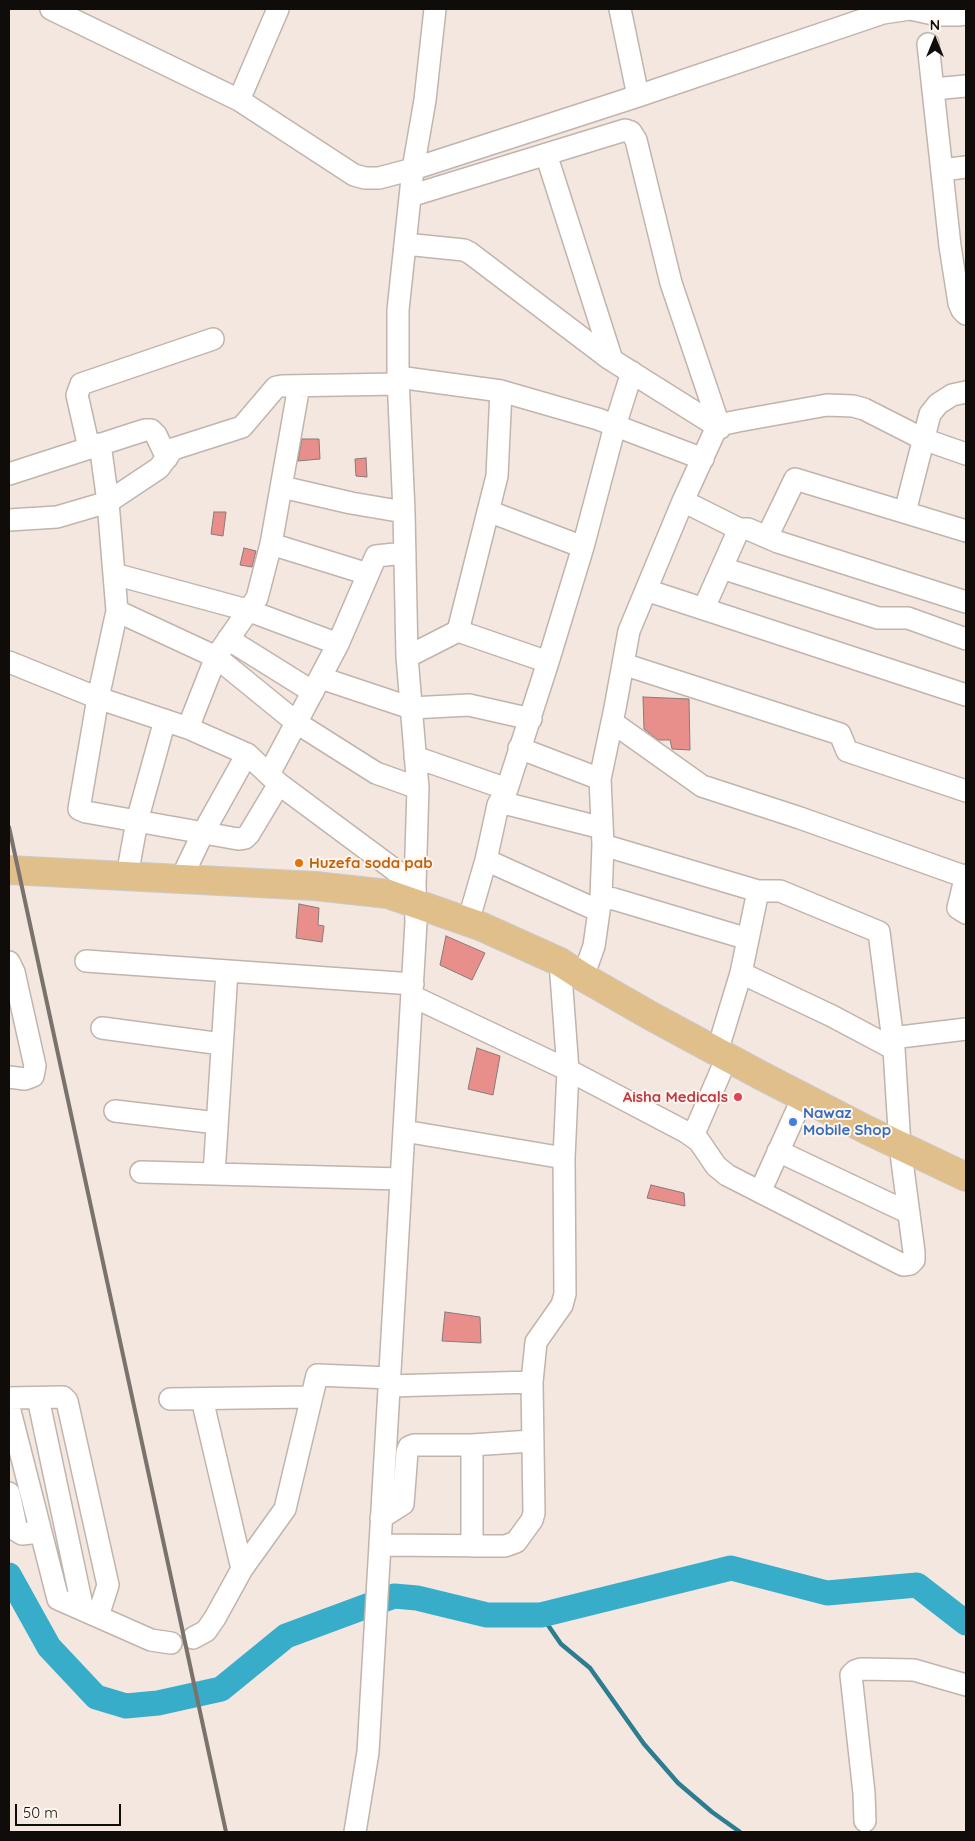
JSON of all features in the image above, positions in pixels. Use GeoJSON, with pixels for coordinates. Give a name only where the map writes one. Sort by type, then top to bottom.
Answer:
{"type":"FeatureCollection","features":[{"type":"Feature","properties":{"kind":"main road"},"geometry":{"type":"LineString","coordinates":[[9,870],[315,886],[388,894],[416,894],[468,922],[560,962],[583,978],[722,1055],[900,1146],[966,1177]]}},
{"type":"Feature","properties":{"kind":"street"},"geometry":{"type":"LineString","coordinates":[[51,9],[239,100],[354,175],[365,178],[379,178],[413,169],[638,96],[883,13],[921,10],[949,15],[966,14]]}},
{"type":"Feature","properties":{"kind":"street"},"geometry":{"type":"LineString","coordinates":[[239,100],[278,9]]}},
{"type":"Feature","properties":{"kind":"street"},"geometry":{"type":"LineString","coordinates":[[355,1832],[368,1752],[416,894],[418,788],[407,657],[404,512],[398,381],[398,310],[413,169],[425,100],[435,9]]}},
{"type":"Feature","properties":{"kind":"street"},"geometry":{"type":"LineString","coordinates":[[620,9],[638,96]]}},
{"type":"Feature","properties":{"kind":"street"},"geometry":{"type":"LineString","coordinates":[[928,44],[942,170],[958,245],[959,303],[966,314]]}},
{"type":"Feature","properties":{"kind":"street"},"geometry":{"type":"LineString","coordinates":[[933,89],[966,86]]}},
{"type":"Feature","properties":{"kind":"street"},"geometry":{"type":"LineString","coordinates":[[410,196],[625,130],[631,132],[636,140],[672,283],[720,428]]}},
{"type":"Feature","properties":{"kind":"street"},"geometry":{"type":"LineString","coordinates":[[546,154],[612,360]]}},
{"type":"Feature","properties":{"kind":"street"},"geometry":{"type":"LineString","coordinates":[[942,170],[966,167]]}},
{"type":"Feature","properties":{"kind":"street"},"geometry":{"type":"LineString","coordinates":[[405,244],[464,250],[470,253],[612,360],[720,428]]}},
{"type":"Feature","properties":{"kind":"street"},"geometry":{"type":"LineString","coordinates":[[213,339],[81,384],[77,395],[94,446],[108,502],[117,610],[98,698],[79,809],[86,812],[203,833],[238,839],[245,838],[274,779],[297,724],[338,644],[376,556],[405,553]]}},
{"type":"Feature","properties":{"kind":"street"},"geometry":{"type":"LineString","coordinates":[[468,922],[503,795],[531,719],[583,547],[615,426],[632,372]]}},
{"type":"Feature","properties":{"kind":"street"},"geometry":{"type":"LineString","coordinates":[[9,520],[57,517],[108,502],[159,468],[173,449],[242,427],[276,387],[398,381],[501,391],[598,419],[703,459]]}},
{"type":"Feature","properties":{"kind":"street"},"geometry":{"type":"LineString","coordinates":[[188,728],[216,657],[257,598],[271,544],[299,386]]}},
{"type":"Feature","properties":{"kind":"street"},"geometry":{"type":"LineString","coordinates":[[458,631],[497,476],[501,391]]}},
{"type":"Feature","properties":{"kind":"street"},"geometry":{"type":"LineString","coordinates":[[905,512],[930,414],[938,404],[952,395],[966,392]]}},
{"type":"Feature","properties":{"kind":"street"},"geometry":{"type":"LineString","coordinates":[[583,978],[594,946],[600,904],[602,837],[600,779],[629,631],[683,501],[715,431],[730,422],[827,406],[853,406],[923,439],[966,454]]}},
{"type":"Feature","properties":{"kind":"street"},"geometry":{"type":"LineString","coordinates":[[9,474],[145,430],[151,430],[156,434],[167,458]]}},
{"type":"Feature","properties":{"kind":"street"},"geometry":{"type":"LineString","coordinates":[[767,537],[795,479],[966,531]]}},
{"type":"Feature","properties":{"kind":"street"},"geometry":{"type":"LineString","coordinates":[[282,488],[404,512]]}},
{"type":"Feature","properties":{"kind":"street"},"geometry":{"type":"LineString","coordinates":[[683,501],[739,529],[748,529],[767,537],[966,602]]}},
{"type":"Feature","properties":{"kind":"street"},"geometry":{"type":"LineString","coordinates":[[488,511],[583,547]]}},
{"type":"Feature","properties":{"kind":"street"},"geometry":{"type":"LineString","coordinates":[[704,608],[739,529]]}},
{"type":"Feature","properties":{"kind":"street"},"geometry":{"type":"LineString","coordinates":[[271,544],[368,574]]}},
{"type":"Feature","properties":{"kind":"street"},"geometry":{"type":"LineString","coordinates":[[722,568],[878,618],[908,618],[966,639]]}},
{"type":"Feature","properties":{"kind":"street"},"geometry":{"type":"LineString","coordinates":[[114,574],[247,610],[338,644]]}},
{"type":"Feature","properties":{"kind":"street"},"geometry":{"type":"LineString","coordinates":[[646,590],[966,695]]}},
{"type":"Feature","properties":{"kind":"street"},"geometry":{"type":"LineString","coordinates":[[117,610],[216,657],[297,724],[376,773],[418,788]]}},
{"type":"Feature","properties":{"kind":"street"},"geometry":{"type":"LineString","coordinates":[[407,657],[458,631],[548,662]]}},
{"type":"Feature","properties":{"kind":"street"},"geometry":{"type":"LineString","coordinates":[[228,639],[317,685],[411,708],[469,705],[531,719]]}},
{"type":"Feature","properties":{"kind":"street"},"geometry":{"type":"LineString","coordinates":[[9,662],[98,698],[188,728],[247,754],[274,779],[416,894]]}},
{"type":"Feature","properties":{"kind":"street"},"geometry":{"type":"LineString","coordinates":[[623,664],[840,734],[847,751],[966,790]]}},
{"type":"Feature","properties":{"kind":"street"},"geometry":{"type":"LineString","coordinates":[[127,876],[137,821],[165,720]]}},
{"type":"Feature","properties":{"kind":"street"},"geometry":{"type":"LineString","coordinates":[[612,722],[702,786],[966,876],[958,908],[966,913]]}},
{"type":"Feature","properties":{"kind":"street"},"geometry":{"type":"LineString","coordinates":[[519,748],[600,779]]}},
{"type":"Feature","properties":{"kind":"street"},"geometry":{"type":"LineString","coordinates":[[181,879],[203,833],[247,754]]}},
{"type":"Feature","properties":{"kind":"street"},"geometry":{"type":"LineString","coordinates":[[86,961],[227,971],[412,990],[693,1136],[721,1171],[903,1265],[910,1264],[914,1260],[900,1146],[893,1044],[879,932],[780,891],[758,891],[602,837],[415,757]]}},
{"type":"Feature","properties":{"kind":"street"},"geometry":{"type":"LineString","coordinates":[[486,860],[600,904],[614,899],[748,939]]}},
{"type":"Feature","properties":{"kind":"street"},"geometry":{"type":"LineString","coordinates":[[693,1136],[722,1055],[758,891]]}},
{"type":"Feature","properties":{"kind":"street"},"geometry":{"type":"LineString","coordinates":[[9,962],[14,972],[35,1066],[33,1076],[25,1079],[9,1077]]}},
{"type":"Feature","properties":{"kind":"street"},"geometry":{"type":"LineString","coordinates":[[380,1545],[511,1545],[516,1542],[532,1520],[534,1513],[531,1441],[532,1382],[536,1342],[564,1300],[564,1158],[568,1070],[560,962]]}},
{"type":"Feature","properties":{"kind":"street"},"geometry":{"type":"LineString","coordinates":[[214,1174],[227,971]]}},
{"type":"Feature","properties":{"kind":"street"},"geometry":{"type":"LineString","coordinates":[[741,973],[893,1044],[966,1029]]}},
{"type":"Feature","properties":{"kind":"street"},"geometry":{"type":"LineString","coordinates":[[102,1028],[222,1044]]}},
{"type":"Feature","properties":{"kind":"street"},"geometry":{"type":"LineString","coordinates":[[760,1192],[803,1097]]}},
{"type":"Feature","properties":{"kind":"street"},"geometry":{"type":"LineString","coordinates":[[115,1111],[217,1123]]}},
{"type":"Feature","properties":{"kind":"street"},"geometry":{"type":"LineString","coordinates":[[404,1131],[564,1158]]}},
{"type":"Feature","properties":{"kind":"street"},"geometry":{"type":"LineString","coordinates":[[778,1151],[909,1213]]}},
{"type":"Feature","properties":{"kind":"street"},"geometry":{"type":"LineString","coordinates":[[141,1172],[401,1179]]}},
{"type":"Feature","properties":{"kind":"street"},"geometry":{"type":"LineString","coordinates":[[193,1638],[206,1630],[215,1618],[242,1569],[285,1509],[310,1397],[317,1375],[389,1382],[532,1382]]}},
{"type":"Feature","properties":{"kind":"street"},"geometry":{"type":"LineString","coordinates":[[9,1398],[63,1397],[67,1401],[108,1585],[91,1613]]}},
{"type":"Feature","properties":{"kind":"street"},"geometry":{"type":"LineString","coordinates":[[170,1400],[310,1397]]}},
{"type":"Feature","properties":{"kind":"street"},"geometry":{"type":"LineString","coordinates":[[38,1398],[91,1613]]}},
{"type":"Feature","properties":{"kind":"street"},"geometry":{"type":"LineString","coordinates":[[202,1399],[242,1569]]}},
{"type":"Feature","properties":{"kind":"street"},"geometry":{"type":"LineString","coordinates":[[9,1407],[58,1599],[151,1640],[171,1643]]}},
{"type":"Feature","properties":{"kind":"street"},"geometry":{"type":"LineString","coordinates":[[381,1518],[403,1504],[409,1447],[414,1445],[472,1445],[531,1441]]}},
{"type":"Feature","properties":{"kind":"street"},"geometry":{"type":"LineString","coordinates":[[472,1445],[472,1546]]}},
{"type":"Feature","properties":{"kind":"street"},"geometry":{"type":"LineString","coordinates":[[9,1493],[17,1531],[22,1534],[40,1532]]}},
{"type":"Feature","properties":{"kind":"street"},"geometry":{"type":"LineString","coordinates":[[865,1821],[864,1793],[851,1676],[855,1671],[861,1669],[914,1670],[966,1685]]}},
{"type":"Feature","properties":{"kind":"building"},"geometry":{"type":"Polygon","coordinates":[[[302,439],[319,439],[320,459],[298,461],[302,439]]]}},
{"type":"Feature","properties":{"kind":"building"},"geometry":{"type":"Polygon","coordinates":[[[366,458],[367,477],[356,476],[355,459],[366,458]]]}},
{"type":"Feature","properties":{"kind":"building"},"geometry":{"type":"Polygon","coordinates":[[[214,512],[226,512],[223,536],[211,534],[214,512]]]}},
{"type":"Feature","properties":{"kind":"building"},"geometry":{"type":"Polygon","coordinates":[[[244,548],[256,551],[252,567],[240,565],[244,548]]]}},
{"type":"Feature","properties":{"kind":"building"},"geometry":{"type":"Polygon","coordinates":[[[643,697],[689,699],[690,750],[672,749],[670,740],[658,740],[644,729],[643,697]]]}},
{"type":"Feature","properties":{"kind":"building"},"geometry":{"type":"Polygon","coordinates":[[[299,904],[319,908],[318,925],[324,926],[322,942],[296,938],[299,904]]]}},
{"type":"Feature","properties":{"kind":"building"},"geometry":{"type":"Polygon","coordinates":[[[446,936],[485,953],[472,980],[440,965],[446,936]]]}},
{"type":"Feature","properties":{"kind":"building"},"geometry":{"type":"Polygon","coordinates":[[[477,1048],[500,1056],[493,1095],[468,1089],[477,1048]]]}},
{"type":"Feature","properties":{"kind":"building"},"geometry":{"type":"Polygon","coordinates":[[[651,1185],[684,1193],[685,1206],[647,1198],[651,1185]]]}},
{"type":"Feature","properties":{"kind":"building"},"geometry":{"type":"Polygon","coordinates":[[[445,1312],[480,1317],[481,1343],[442,1341],[445,1312]]]}},
{"type":"Feature","properties":{"kind":"waterway"},"geometry":{"type":"LineString","coordinates":[[9,1575],[49,1647],[96,1697],[126,1706],[158,1703],[221,1689],[286,1636],[394,1596],[417,1598],[487,1615],[541,1615],[731,1568],[827,1593],[917,1585],[966,1623]]}},
{"type":"Feature","properties":{"kind":"waterway"},"geometry":{"type":"LineString","coordinates":[[541,1615],[561,1644],[590,1668],[644,1744],[678,1783],[712,1812],[740,1832]]}},
{"type":"Feature","properties":{"kind":"railway"},"geometry":{"type":"LineString","coordinates":[[9,827],[226,1832]]}},
{"type":"Feature","properties":{"kind":"place","name":"Huzefa soda pab"},"geometry":{"type":"Point","coordinates":[299,863]}},
{"type":"Feature","properties":{"kind":"place","name":"Aisha Medicals"},"geometry":{"type":"Point","coordinates":[738,1097]}},
{"type":"Feature","properties":{"kind":"place","name":"Nawaz Mobile Shop"},"geometry":{"type":"Point","coordinates":[793,1122]}}]}
